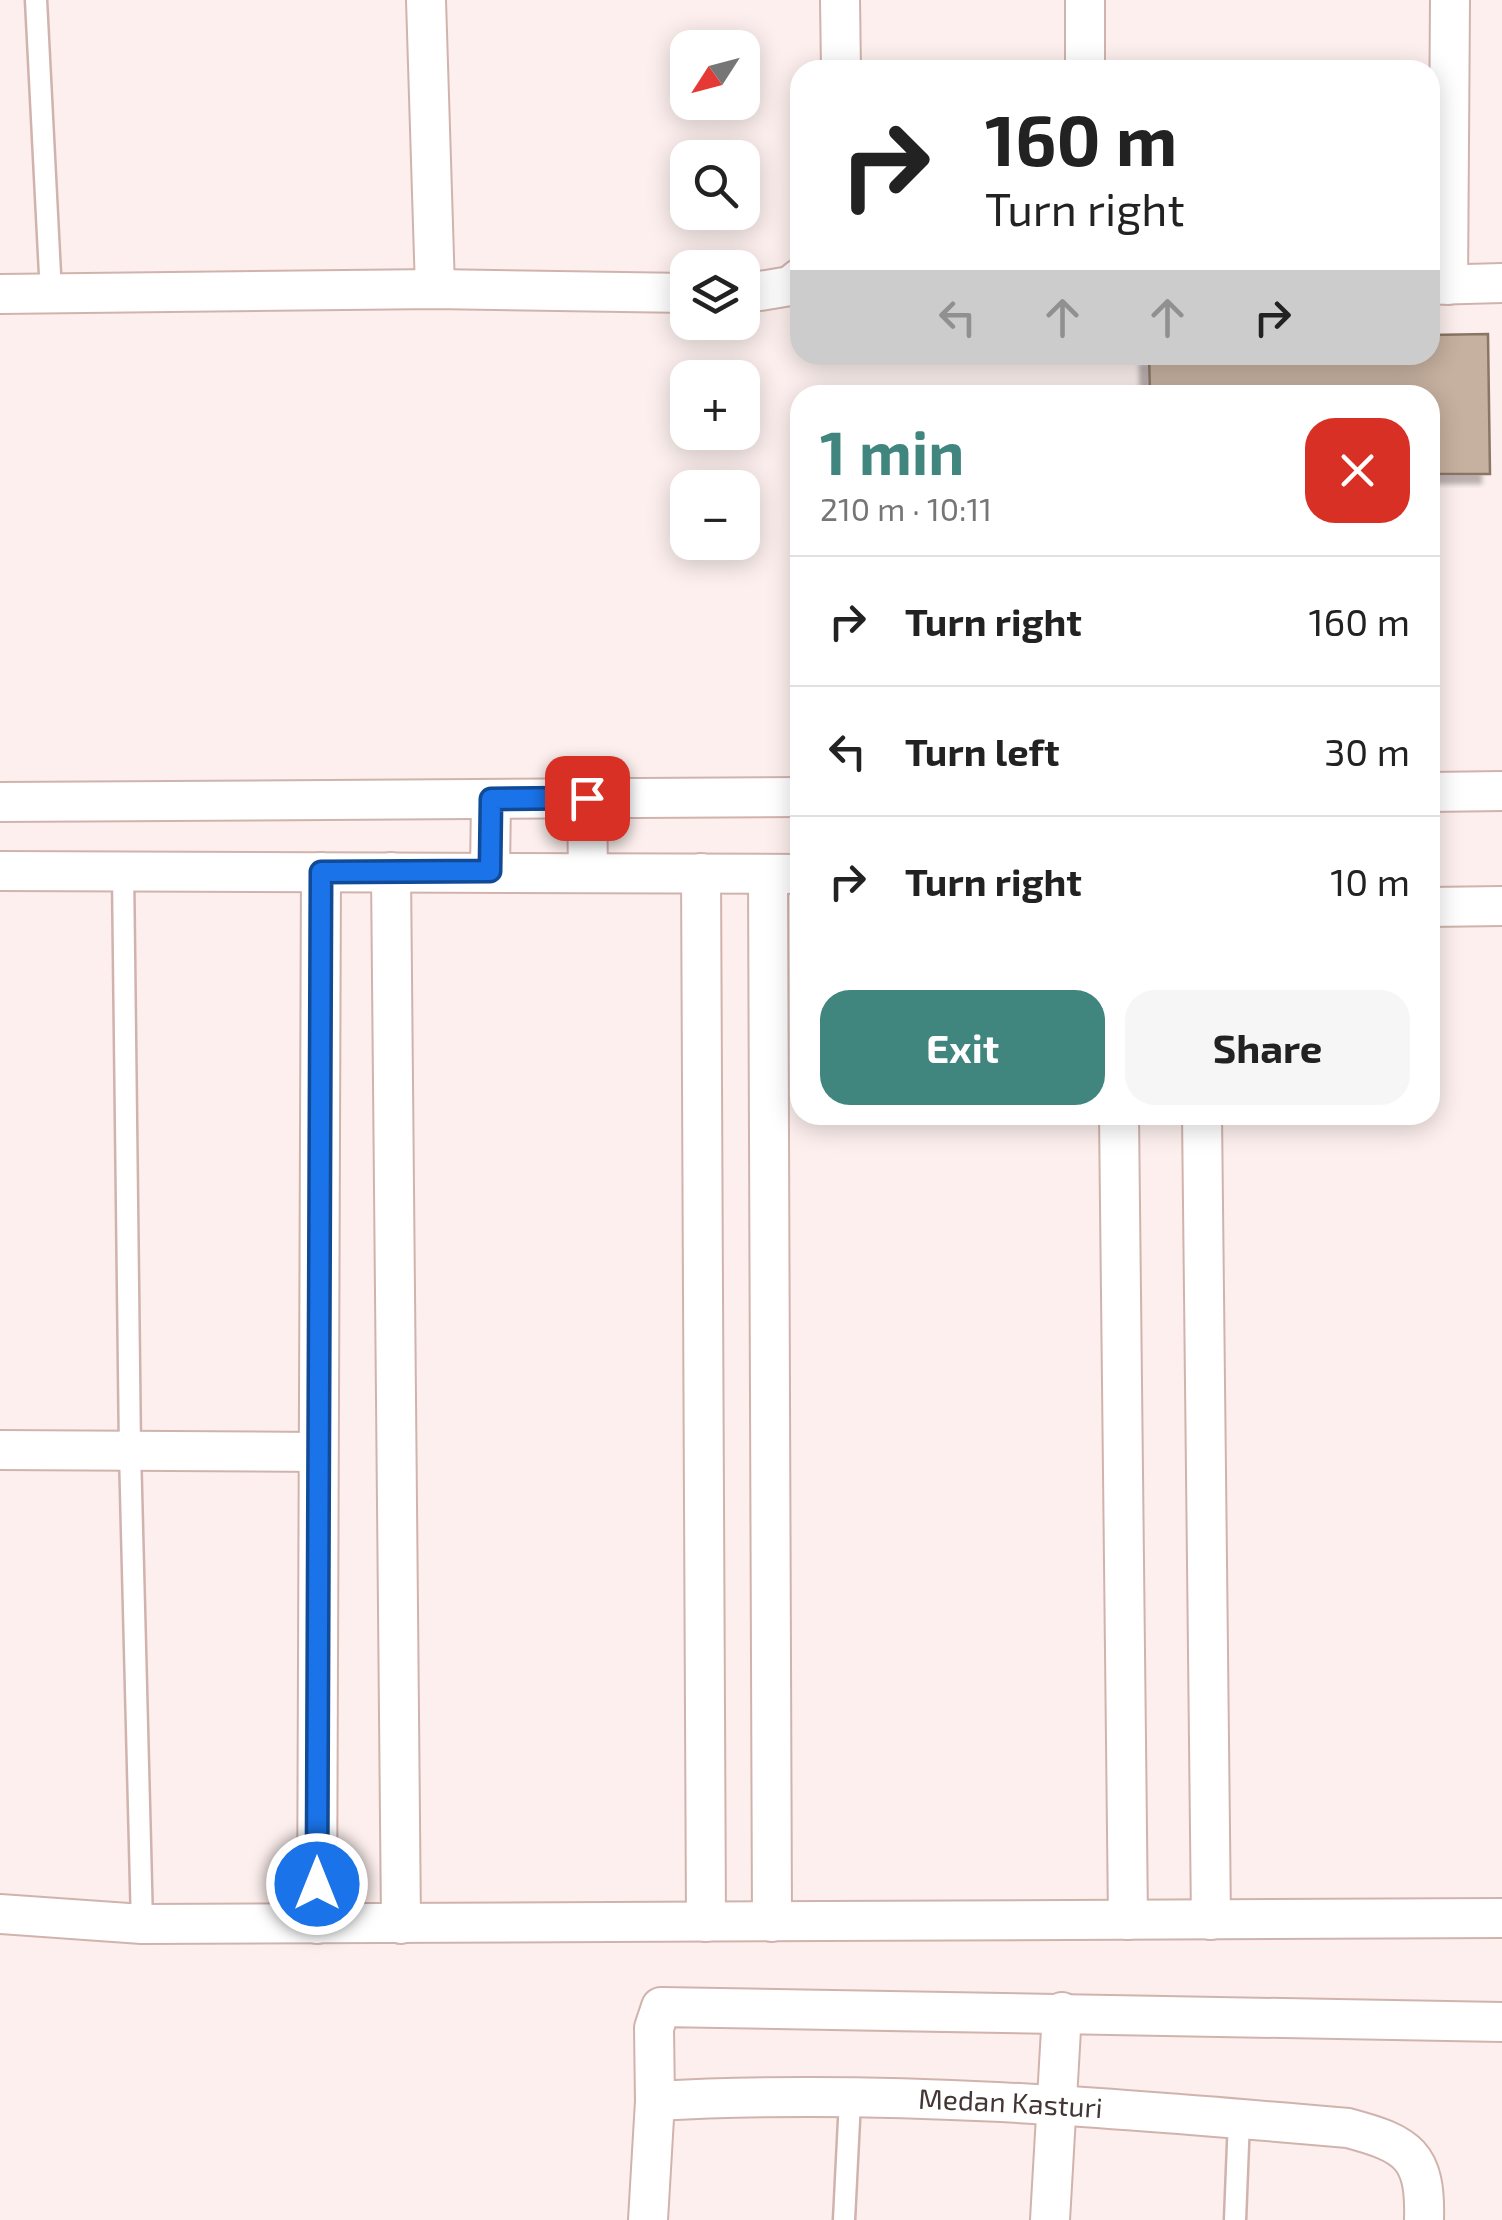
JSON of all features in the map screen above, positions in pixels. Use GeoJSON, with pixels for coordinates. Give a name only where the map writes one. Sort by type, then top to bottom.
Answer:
{"type":"FeatureCollection","features":[{"type":"Feature","properties":{"kind":"street"},"geometry":{"type":"LineString","coordinates":[[426,0],[435,290]]}},
{"type":"Feature","properties":{"kind":"street"},"geometry":{"type":"LineString","coordinates":[[840,0],[840,60]]}},
{"type":"Feature","properties":{"kind":"street"},"geometry":{"type":"LineString","coordinates":[[1085,60],[1086,0]]}},
{"type":"Feature","properties":{"kind":"street"},"geometry":{"type":"LineString","coordinates":[[1440,259],[1450,0]]}},
{"type":"Feature","properties":{"kind":"street"},"geometry":{"type":"LineString","coordinates":[[1440,285],[1502,283]]}},
{"type":"Feature","properties":{"kind":"street"},"geometry":{"type":"LineString","coordinates":[[760,291],[790,286]]}},
{"type":"Feature","properties":{"kind":"street"},"geometry":{"type":"LineString","coordinates":[[0,294],[435,290],[670,293]]}},
{"type":"Feature","properties":{"kind":"street"},"geometry":{"type":"LineString","coordinates":[[1440,792],[1502,791]]}},
{"type":"Feature","properties":{"kind":"street"},"geometry":{"type":"LineString","coordinates":[[0,802],[790,797]]}},
{"type":"Feature","properties":{"kind":"street"},"geometry":{"type":"LineString","coordinates":[[587,798],[588,873]]}},
{"type":"Feature","properties":{"kind":"street"},"geometry":{"type":"LineString","coordinates":[[490,871],[491,799]]}},
{"type":"Feature","properties":{"kind":"street"},"geometry":{"type":"LineString","coordinates":[[0,871],[784,874],[772,1922]]}},
{"type":"Feature","properties":{"kind":"street"},"geometry":{"type":"LineString","coordinates":[[317,1924],[321,872]]}},
{"type":"Feature","properties":{"kind":"street"},"geometry":{"type":"LineString","coordinates":[[391,872],[400,1924]]}},
{"type":"Feature","properties":{"kind":"street"},"geometry":{"type":"LineString","coordinates":[[700,873],[706,1922]]}},
{"type":"Feature","properties":{"kind":"street"},"geometry":{"type":"LineString","coordinates":[[1440,907],[1502,906]]}},
{"type":"Feature","properties":{"kind":"street"},"geometry":{"type":"LineString","coordinates":[[1119,1125],[1128,1920]]}},
{"type":"Feature","properties":{"kind":"street"},"geometry":{"type":"LineString","coordinates":[[1202,1125],[1211,1920]]}},
{"type":"Feature","properties":{"kind":"street"},"geometry":{"type":"LineString","coordinates":[[0,1450],[318,1452]]}},
{"type":"Feature","properties":{"kind":"street"},"geometry":{"type":"LineString","coordinates":[[0,1914],[142,1924],[1502,1918]]}},
{"type":"Feature","properties":{"kind":"street"},"geometry":{"type":"LineString","coordinates":[[648,2220],[655,2100],[654,2028],[661,2006],[1502,2022]]}},
{"type":"Feature","properties":{"kind":"street"},"geometry":{"type":"LineString","coordinates":[[1050,2220],[1062,2012]]}},
{"type":"Feature","properties":{"kind":"street","name":"Medan Kasturi"},"geometry":{"type":"LineString","coordinates":[[655,2100],[1058,2103],[1348,2128],[1386,2138],[1412,2155],[1425,2184],[1424,2220]]}},
{"type":"Feature","properties":{"kind":"lane"},"geometry":{"type":"LineString","coordinates":[[36,0],[51,294]]}},
{"type":"Feature","properties":{"kind":"lane"},"geometry":{"type":"LineString","coordinates":[[123,871],[130,1450],[142,1924]]}},
{"type":"Feature","properties":{"kind":"lane"},"geometry":{"type":"LineString","coordinates":[[844,2220],[850,2100]]}},
{"type":"Feature","properties":{"kind":"lane"},"geometry":{"type":"LineString","coordinates":[[1235,2220],[1239,2119]]}},
{"type":"Feature","properties":{"kind":"building"},"geometry":{"type":"Polygon","coordinates":[[[1488,334],[1490,474],[1440,474],[1440,385],[1150,385],[1149,365],[1440,365],[1440,335],[1488,334]]]}},
{"type":"Feature","properties":{"kind":"route"},"geometry":{"type":"LineString","coordinates":[[317,1884],[321,872],[490,871],[491,799],[587,798]]}}]}
